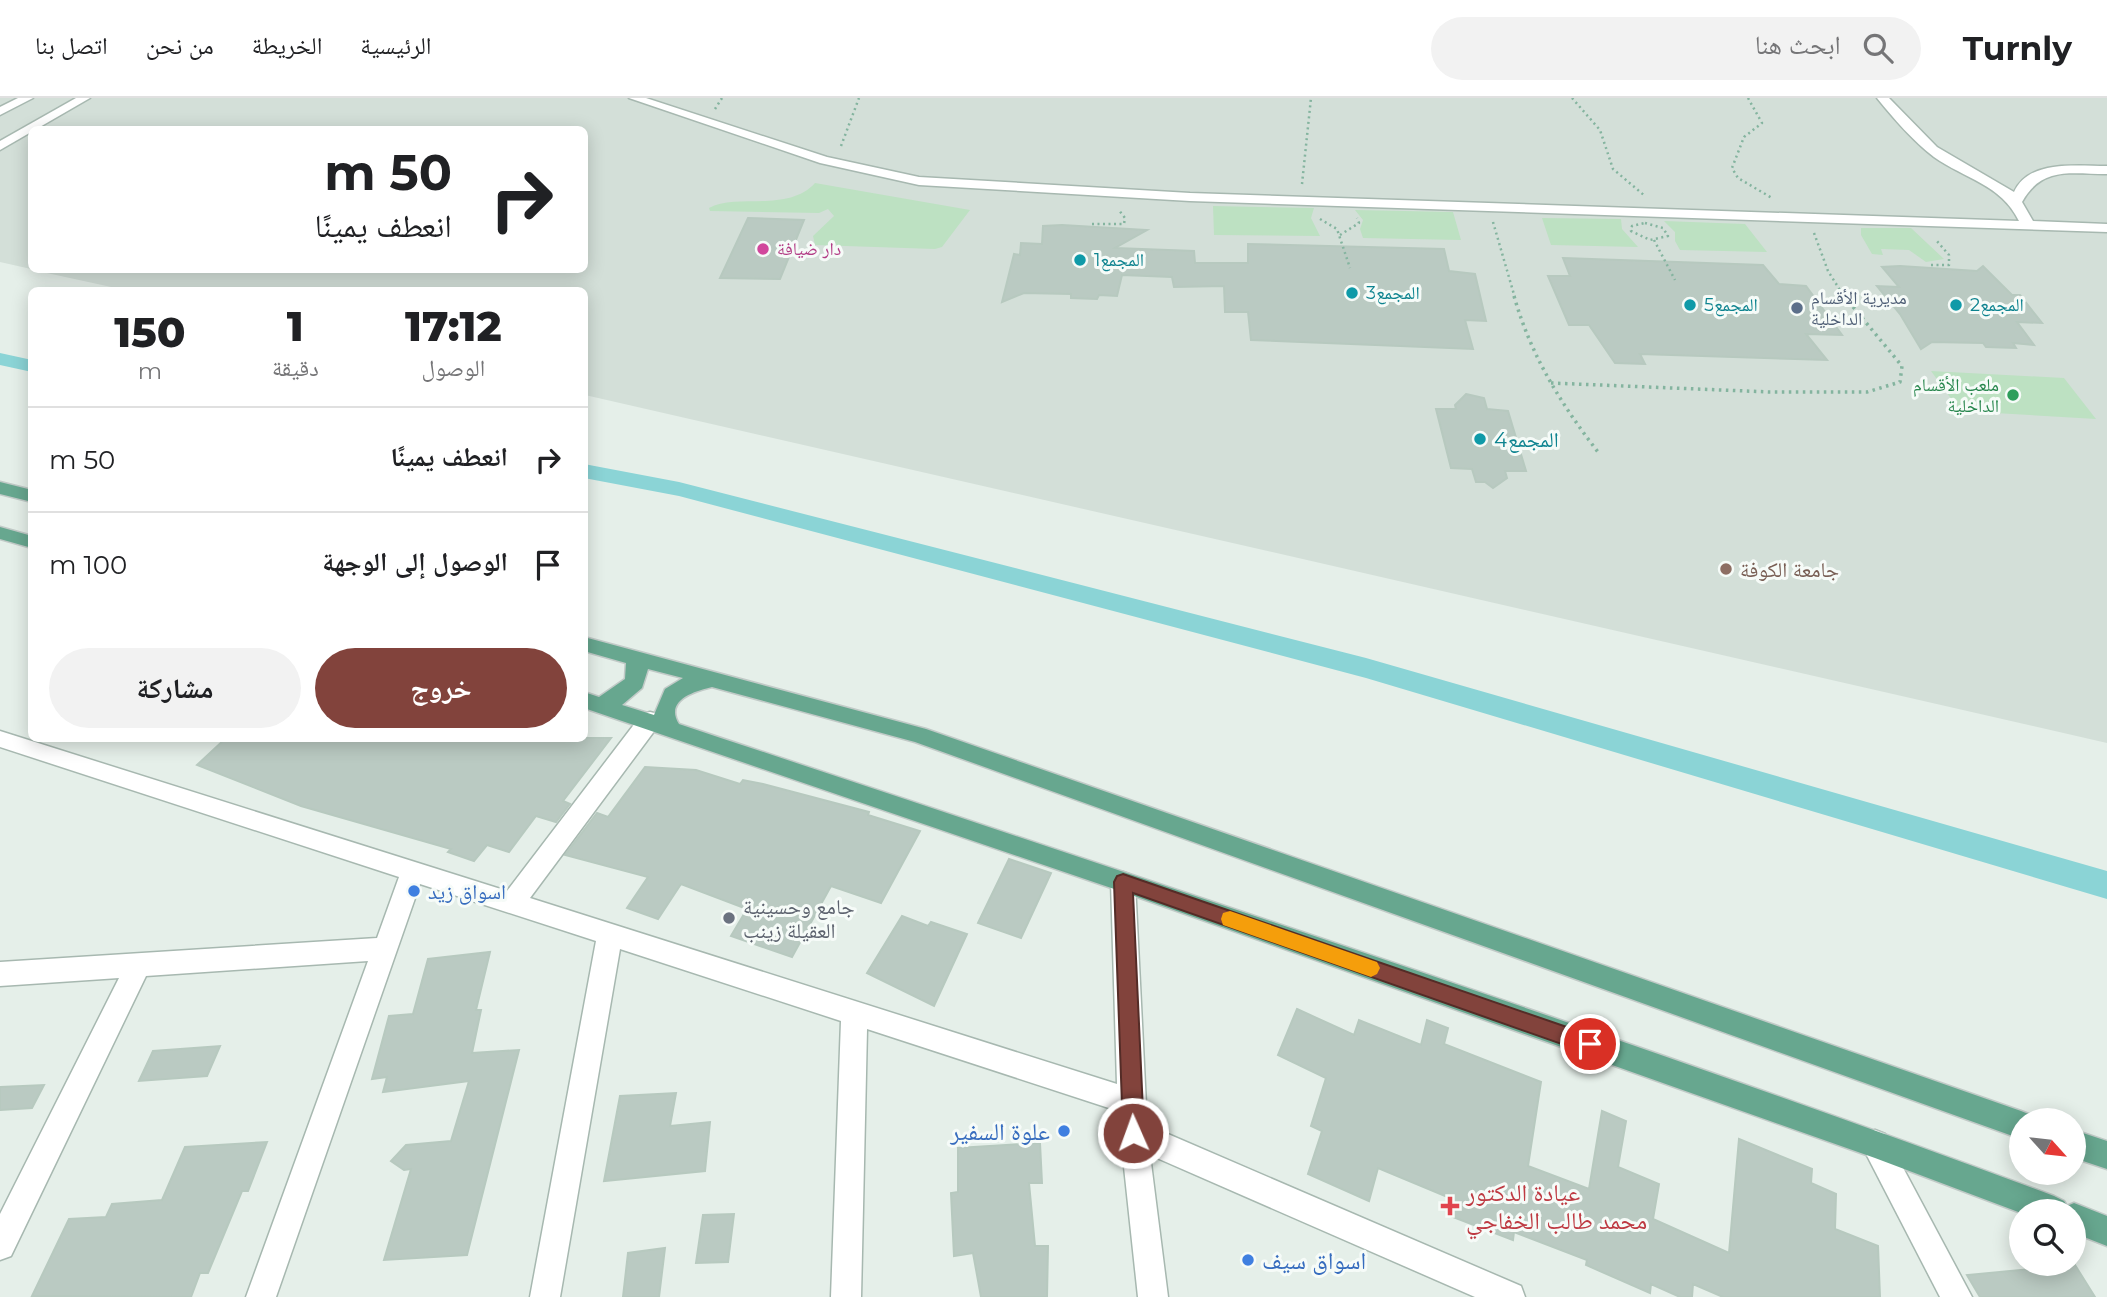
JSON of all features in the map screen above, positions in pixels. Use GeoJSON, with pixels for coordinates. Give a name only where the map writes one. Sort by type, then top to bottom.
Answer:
{"type":"FeatureCollection","features":[{"type":"Feature","properties":{"kind":"main road"},"geometry":{"type":"LineString","coordinates":[[0,488],[28,495]]}},
{"type":"Feature","properties":{"kind":"main road"},"geometry":{"type":"LineString","coordinates":[[0,533],[28,541]]}},
{"type":"Feature","properties":{"kind":"main road"},"geometry":{"type":"LineString","coordinates":[[588,645],[918,736],[2009,1121]]}},
{"type":"Feature","properties":{"kind":"main road"},"geometry":{"type":"LineString","coordinates":[[593,703],[622,695],[635,681],[638,665],[635,659]]}},
{"type":"Feature","properties":{"kind":"main road"},"geometry":{"type":"LineString","coordinates":[[659,723],[664,718],[664,707],[676,691],[697,681],[718,681]]}},
{"type":"Feature","properties":{"kind":"main road"},"geometry":{"type":"LineString","coordinates":[[593,703],[659,723],[1123,882],[1875,1143],[2022,1199]]}},
{"type":"Feature","properties":{"kind":"main road"},"geometry":{"type":"LineString","coordinates":[[2086,1148],[2107,1156]]}},
{"type":"Feature","properties":{"kind":"main road"},"geometry":{"type":"LineString","coordinates":[[2086,1223],[2107,1231]]}},
{"type":"Feature","properties":{"kind":"street"},"geometry":{"type":"LineString","coordinates":[[0,112],[27,98]]}},
{"type":"Feature","properties":{"kind":"street"},"geometry":{"type":"LineString","coordinates":[[35,126],[84,98]]}},
{"type":"Feature","properties":{"kind":"street"},"geometry":{"type":"LineString","coordinates":[[635,98],[824,160],[919,181],[1303,201],[2107,228]]}},
{"type":"Feature","properties":{"kind":"street"},"geometry":{"type":"LineString","coordinates":[[1883,98],[1938,155],[1981,175],[2017,200],[2028,225]]}},
{"type":"Feature","properties":{"kind":"street"},"geometry":{"type":"LineString","coordinates":[[0,146],[28,130]]}},
{"type":"Feature","properties":{"kind":"street"},"geometry":{"type":"LineString","coordinates":[[2017,200],[2019,190],[2038,175],[2107,170]]}},
{"type":"Feature","properties":{"kind":"street"},"geometry":{"type":"LineString","coordinates":[[512,903],[659,723]]}},
{"type":"Feature","properties":{"kind":"street"},"geometry":{"type":"LineString","coordinates":[[0,739],[31,743],[413,872],[1132,1102]]}},
{"type":"Feature","properties":{"kind":"street"},"geometry":{"type":"LineString","coordinates":[[261,1297],[413,872]]}},
{"type":"Feature","properties":{"kind":"street"},"geometry":{"type":"LineString","coordinates":[[1123,882],[1133,1133],[1153,1297]]}},
{"type":"Feature","properties":{"kind":"street"},"geometry":{"type":"LineString","coordinates":[[545,1297],[610,935]]}},
{"type":"Feature","properties":{"kind":"street"},"geometry":{"type":"LineString","coordinates":[[0,974],[384,949]]}},
{"type":"Feature","properties":{"kind":"street"},"geometry":{"type":"LineString","coordinates":[[0,1245],[137,967]]}},
{"type":"Feature","properties":{"kind":"street"},"geometry":{"type":"LineString","coordinates":[[846,1297],[855,1013]]}},
{"type":"Feature","properties":{"kind":"street"},"geometry":{"type":"LineString","coordinates":[[1133,1133],[1476,1289],[1510,1297]]}},
{"type":"Feature","properties":{"kind":"street"},"geometry":{"type":"LineString","coordinates":[[1875,1143],[1957,1297]]}},
{"type":"Feature","properties":{"kind":"path"},"geometry":{"type":"LineString","coordinates":[[714,111],[722,98]]}},
{"type":"Feature","properties":{"kind":"path"},"geometry":{"type":"LineString","coordinates":[[838,155],[859,98]]}},
{"type":"Feature","properties":{"kind":"path"},"geometry":{"type":"LineString","coordinates":[[1303,201],[1302,170],[1311,98]]}},
{"type":"Feature","properties":{"kind":"path"},"geometry":{"type":"LineString","coordinates":[[1572,98],[1605,137],[1612,151],[1613,169],[1646,196],[1659,214]]}},
{"type":"Feature","properties":{"kind":"path"},"geometry":{"type":"LineString","coordinates":[[1552,383],[1784,392],[1867,391],[1900,382],[1902,366],[1849,305],[1818,250],[1810,219],[1753,188],[1738,178],[1732,168],[1744,137],[1762,123],[1748,98]]}},
{"type":"Feature","properties":{"kind":"path"},"geometry":{"type":"LineString","coordinates":[[1092,224],[1124,224],[1125,218],[1118,211],[1120,201]]}},
{"type":"Feature","properties":{"kind":"path"},"geometry":{"type":"LineString","coordinates":[[1489,208],[1523,327],[1561,404],[1598,452]]}},
{"type":"Feature","properties":{"kind":"path"},"geometry":{"type":"LineString","coordinates":[[1323,214],[1320,221],[1337,229],[1350,268]]}},
{"type":"Feature","properties":{"kind":"path"},"geometry":{"type":"LineString","coordinates":[[1930,233],[1949,255],[1949,265],[1931,265]]}},
{"type":"Feature","properties":{"kind":"path"},"geometry":{"type":"LineString","coordinates":[[1654,240],[1675,280]]}},
{"type":"Feature","properties":{"kind":"shaded area","name":"جامعة الكوفة"},"geometry":{"type":"Polygon","coordinates":[[[0,98],[2107,98],[2107,743],[588,396],[588,287],[111,287],[47,273],[588,273],[588,126],[28,126],[28,268],[0,262],[0,98]]]}},
{"type":"Feature","properties":{"kind":"green space"},"geometry":{"type":"Polygon","coordinates":[[[815,183],[970,210],[942,247],[935,249],[815,245],[813,236],[834,216],[828,209],[819,213],[710,211],[709,208],[733,202],[791,197],[804,192],[815,183]]]}},
{"type":"Feature","properties":{"kind":"green space"},"geometry":{"type":"Polygon","coordinates":[[[1213,206],[1314,208],[1311,218],[1320,236],[1214,235],[1213,206]]]}},
{"type":"Feature","properties":{"kind":"green space"},"geometry":{"type":"Polygon","coordinates":[[[1355,210],[1453,212],[1461,240],[1363,238],[1360,229],[1363,220],[1355,210]]]}},
{"type":"Feature","properties":{"kind":"green space"},"geometry":{"type":"Polygon","coordinates":[[[1542,218],[1621,219],[1622,229],[1638,247],[1551,245],[1542,218]]]}},
{"type":"Feature","properties":{"kind":"green space"},"geometry":{"type":"Polygon","coordinates":[[[1664,221],[1745,224],[1767,252],[1680,250],[1675,241],[1675,232],[1664,221]]]}},
{"type":"Feature","properties":{"kind":"green space"},"geometry":{"type":"Polygon","coordinates":[[[1861,228],[1911,228],[1944,259],[1926,262],[1909,250],[1881,249],[1883,255],[1872,254],[1861,235],[1861,228]]]}},
{"type":"Feature","properties":{"kind":"green space","name":"ملعب الأقسام الداخلية"},"geometry":{"type":"Polygon","coordinates":[[[1931,371],[2064,378],[2096,419],[1960,411],[1931,371]]]}},
{"type":"Feature","properties":{"kind":"building","name":"دار ضيافة"},"geometry":{"type":"Polygon","coordinates":[[[748,218],[804,220],[780,279],[720,278],[748,218]]]}},
{"type":"Feature","properties":{"kind":"building","name":"المجمع3"},"geometry":{"type":"Polygon","coordinates":[[[1043,226],[1147,230],[1115,248],[1194,251],[1195,263],[1248,263],[1248,244],[1444,249],[1449,271],[1475,274],[1486,321],[1465,320],[1473,349],[1251,340],[1248,312],[1225,312],[1224,286],[1174,287],[1172,277],[1122,275],[1117,296],[1099,295],[1097,299],[1071,298],[1071,294],[1024,293],[1002,302],[1014,254],[1020,255],[1021,243],[1042,244],[1043,226]]]}},
{"type":"Feature","properties":{"kind":"building","name":"المجمع5"},"geometry":{"type":"Polygon","coordinates":[[[1563,258],[1763,265],[1779,284],[1806,286],[1842,335],[1806,334],[1827,360],[1640,354],[1645,364],[1615,363],[1589,325],[1569,325],[1548,276],[1570,276],[1563,258]]]}},
{"type":"Feature","properties":{"kind":"building","name":"المجمع2"},"geometry":{"type":"Polygon","coordinates":[[[1983,266],[2012,295],[2020,295],[2042,323],[2017,322],[2034,345],[2013,343],[2016,348],[1986,347],[1983,343],[1932,342],[1921,349],[1900,314],[1877,286],[1899,287],[1882,267],[1977,271],[1983,266]]]}},
{"type":"Feature","properties":{"kind":"building","name":"المجمع4"},"geometry":{"type":"Polygon","coordinates":[[[1466,394],[1484,398],[1487,409],[1508,411],[1526,471],[1505,471],[1507,478],[1493,488],[1485,482],[1476,482],[1472,469],[1451,468],[1436,409],[1456,409],[1455,405],[1466,394]]]}},
{"type":"Feature","properties":{"kind":"building"},"geometry":{"type":"Polygon","coordinates":[[[588,738],[611,738],[563,801],[570,804],[556,822],[536,816],[509,852],[487,845],[474,861],[448,852],[451,849],[301,806],[197,765],[222,742],[588,742],[588,738]]]}},
{"type":"Feature","properties":{"kind":"building"},"geometry":{"type":"Polygon","coordinates":[[[645,767],[696,770],[740,784],[743,780],[763,784],[869,812],[868,815],[920,831],[881,903],[831,886],[792,957],[731,936],[747,909],[681,884],[658,919],[627,908],[648,877],[565,855],[597,813],[608,817],[645,767]]]}},
{"type":"Feature","properties":{"kind":"building"},"geometry":{"type":"Polygon","coordinates":[[[1009,859],[1051,873],[1021,938],[978,923],[1009,859]]]}},
{"type":"Feature","properties":{"kind":"building"},"geometry":{"type":"Polygon","coordinates":[[[902,916],[928,926],[931,922],[967,934],[934,1006],[867,973],[902,916]]]}},
{"type":"Feature","properties":{"kind":"building"},"geometry":{"type":"Polygon","coordinates":[[[490,952],[476,1010],[481,1010],[472,1053],[519,1050],[467,1255],[384,1260],[411,1169],[404,1170],[391,1161],[406,1145],[451,1141],[469,1081],[383,1092],[387,1077],[372,1079],[389,1016],[413,1014],[428,959],[490,952]]]}},
{"type":"Feature","properties":{"kind":"building"},"geometry":{"type":"Polygon","coordinates":[[[1297,1009],[1354,1035],[1359,1020],[1421,1045],[1427,1020],[1448,1028],[1444,1044],[1541,1082],[1528,1166],[1589,1189],[1602,1111],[1626,1121],[1618,1167],[1659,1184],[1653,1219],[1729,1253],[1739,1139],[1812,1169],[1811,1183],[1836,1194],[1835,1229],[1878,1246],[1880,1297],[1723,1297],[1693,1284],[1692,1297],[1680,1297],[1651,1284],[1650,1293],[1586,1265],[1587,1260],[1514,1232],[1513,1240],[1448,1215],[1450,1198],[1378,1168],[1369,1201],[1308,1174],[1322,1131],[1311,1126],[1326,1078],[1278,1055],[1297,1009]]]}},
{"type":"Feature","properties":{"kind":"building"},"geometry":{"type":"Polygon","coordinates":[[[220,1046],[207,1076],[139,1081],[153,1051],[220,1046]]]}},
{"type":"Feature","properties":{"kind":"building"},"geometry":{"type":"Polygon","coordinates":[[[44,1085],[32,1108],[0,1110],[0,1087],[44,1085]]]}},
{"type":"Feature","properties":{"kind":"building"},"geometry":{"type":"Polygon","coordinates":[[[676,1093],[670,1126],[710,1122],[705,1171],[604,1181],[620,1096],[676,1093]]]}},
{"type":"Feature","properties":{"kind":"building"},"geometry":{"type":"Polygon","coordinates":[[[267,1142],[248,1191],[242,1191],[208,1273],[200,1273],[191,1297],[32,1296],[69,1219],[106,1217],[112,1204],[162,1200],[185,1147],[267,1142]]]}},
{"type":"Feature","properties":{"kind":"building"},"geometry":{"type":"Polygon","coordinates":[[[1040,1143],[1042,1183],[1029,1183],[1035,1246],[1048,1246],[1047,1297],[981,1297],[973,1253],[954,1256],[951,1193],[958,1192],[958,1148],[1040,1143]]]}},
{"type":"Feature","properties":{"kind":"building"},"geometry":{"type":"Polygon","coordinates":[[[734,1214],[728,1262],[696,1263],[703,1215],[734,1214]]]}},
{"type":"Feature","properties":{"kind":"building"},"geometry":{"type":"Polygon","coordinates":[[[665,1248],[659,1297],[623,1297],[628,1253],[665,1248]]]}},
{"type":"Feature","properties":{"kind":"building"},"geometry":{"type":"Polygon","coordinates":[[[2009,1271],[2009,1276],[2082,1276],[2095,1297],[1980,1297],[1967,1275],[2009,1271]]]}},
{"type":"Feature","properties":{"kind":"waterway"},"geometry":{"type":"LineString","coordinates":[[0,359],[28,365]]}},
{"type":"Feature","properties":{"kind":"waterway"},"geometry":{"type":"LineString","coordinates":[[588,472],[679,489],[1366,668],[2107,885]]}},
{"type":"Feature","properties":{"kind":"slow traffic"},"geometry":{"type":"LineString","coordinates":[[1230,919],[1371,968]]}},
{"type":"Feature","properties":{"kind":"place","name":"دار ضيافة"},"geometry":{"type":"Point","coordinates":[763,249]}},
{"type":"Feature","properties":{"kind":"place","name":"المجمع1"},"geometry":{"type":"Point","coordinates":[1080,260]}},
{"type":"Feature","properties":{"kind":"place","name":"المجمع3"},"geometry":{"type":"Point","coordinates":[1352,293]}},
{"type":"Feature","properties":{"kind":"place","name":"المجمع5"},"geometry":{"type":"Point","coordinates":[1690,305]}},
{"type":"Feature","properties":{"kind":"place","name":"المجمع2"},"geometry":{"type":"Point","coordinates":[1956,305]}},
{"type":"Feature","properties":{"kind":"place","name":"مديرية الأقسام الداخلية"},"geometry":{"type":"Point","coordinates":[1797,308]}},
{"type":"Feature","properties":{"kind":"place","name":"ملعب الأقسام الداخلية"},"geometry":{"type":"Point","coordinates":[2013,395]}},
{"type":"Feature","properties":{"kind":"place","name":"المجمع4"},"geometry":{"type":"Point","coordinates":[1480,439]}},
{"type":"Feature","properties":{"kind":"place","name":"جامعة الكوفة"},"geometry":{"type":"Point","coordinates":[1726,569]}},
{"type":"Feature","properties":{"kind":"place","name":"اسواق زيد"},"geometry":{"type":"Point","coordinates":[414,891]}},
{"type":"Feature","properties":{"kind":"place","name":"جامع وحسينية العقيلة زينب"},"geometry":{"type":"Point","coordinates":[729,918]}},
{"type":"Feature","properties":{"kind":"place","name":"علوة السفير"},"geometry":{"type":"Point","coordinates":[1064,1131]}},
{"type":"Feature","properties":{"kind":"place","name":"عيادة الدكتور محمد طالب الخفاجي"},"geometry":{"type":"Point","coordinates":[1450,1206]}},
{"type":"Feature","properties":{"kind":"place","name":"اسواق سيف"},"geometry":{"type":"Point","coordinates":[1248,1260]}},
{"type":"Feature","properties":{"kind":"route"},"geometry":{"type":"LineString","coordinates":[[1133,1133],[1123,882],[1590,1044]]}}]}
